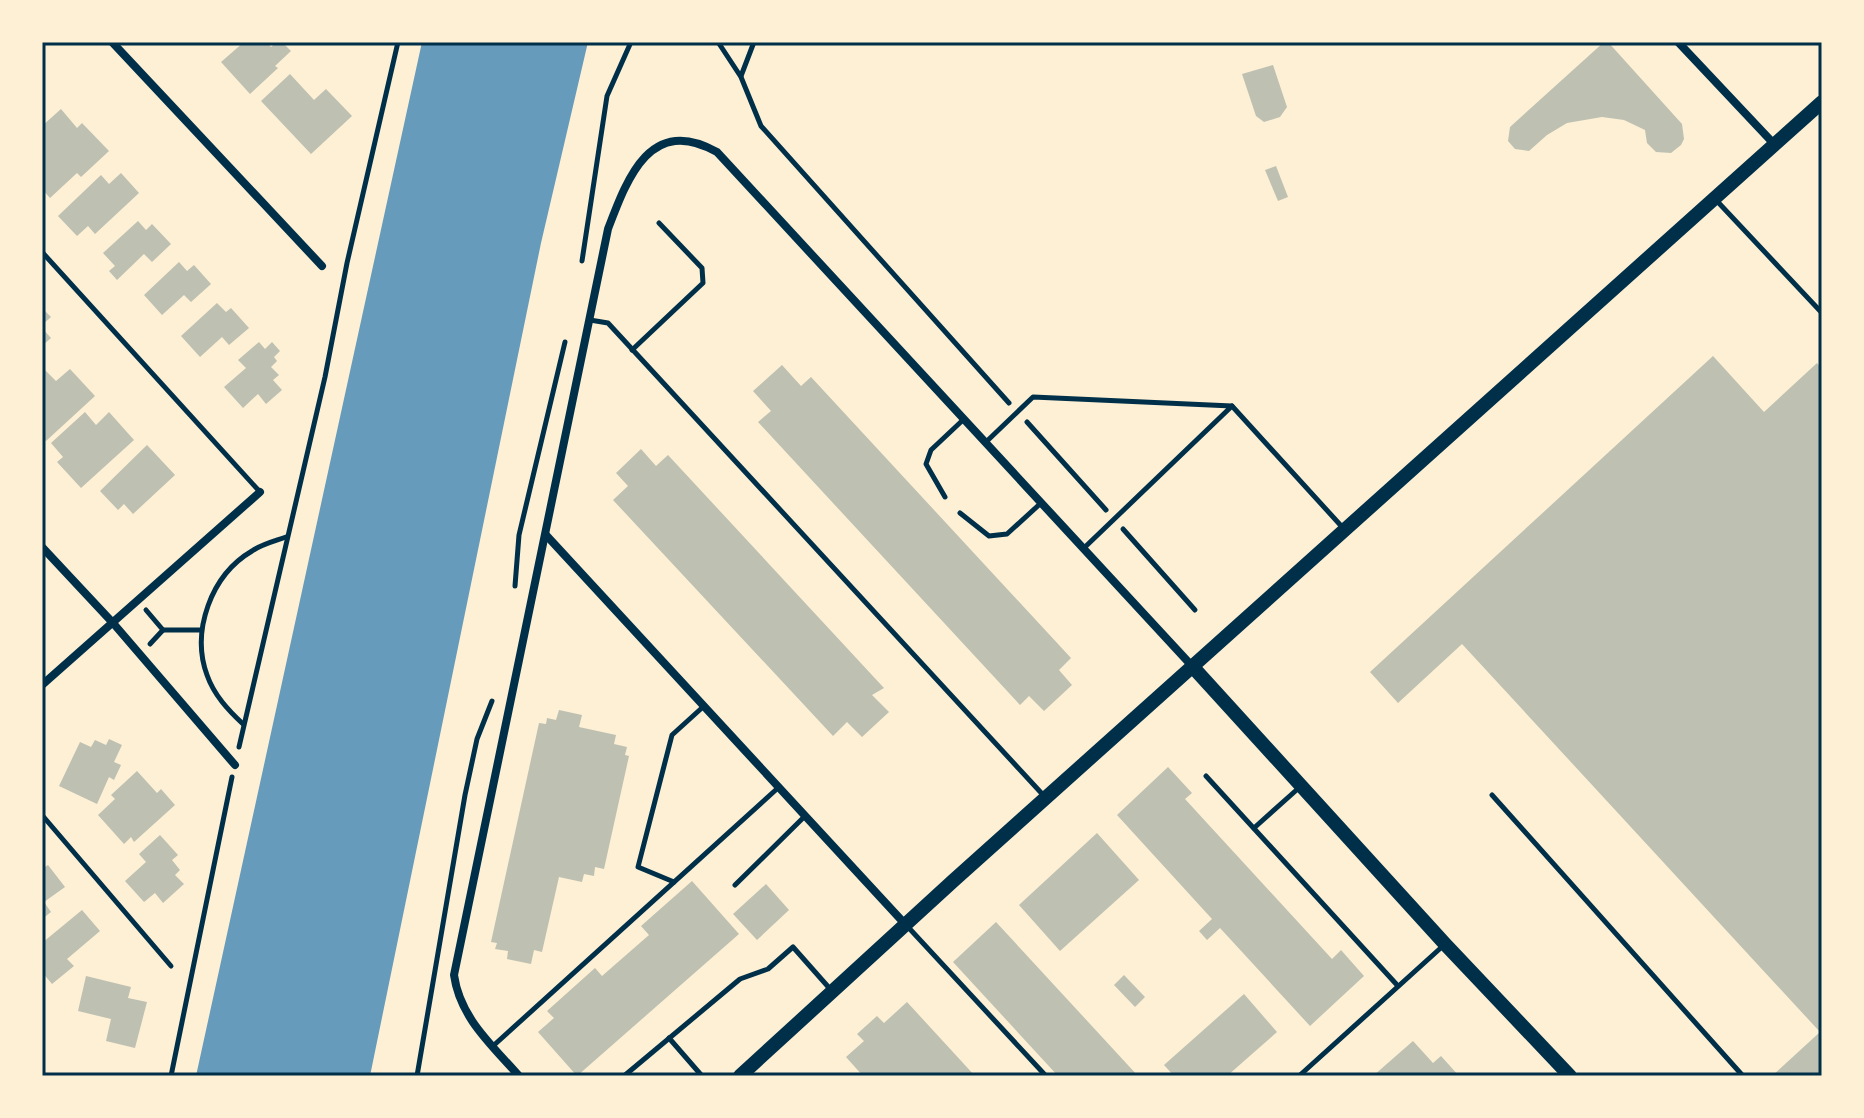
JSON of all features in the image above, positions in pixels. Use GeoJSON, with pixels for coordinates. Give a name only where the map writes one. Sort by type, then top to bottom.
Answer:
{"type":"FeatureCollection","features":[{"type":"Feature","properties":{"kind":"street"},"geometry":{"type":"LineString","coordinates":[[112,42],[322,266]]}},
{"type":"Feature","properties":{"kind":"street"},"geometry":{"type":"LineString","coordinates":[[1678,42],[1775,145]]}},
{"type":"Feature","properties":{"kind":"street"},"geometry":{"type":"LineString","coordinates":[[740,1076],[905,924],[1822,102]]}},
{"type":"Feature","properties":{"kind":"street"},"geometry":{"type":"LineString","coordinates":[[519,1076],[471,1021],[457,996],[454,975],[608,229],[637,166],[661,143],[677,138],[699,141],[717,152],[1570,1076]]}},
{"type":"Feature","properties":{"kind":"street"},"geometry":{"type":"LineString","coordinates":[[42,685],[260,492]]}},
{"type":"Feature","properties":{"kind":"street"},"geometry":{"type":"LineString","coordinates":[[546,535],[905,924]]}},
{"type":"Feature","properties":{"kind":"street"},"geometry":{"type":"LineString","coordinates":[[42,547],[113,623],[235,765]]}},
{"type":"Feature","properties":{"kind":"lane"},"geometry":{"type":"LineString","coordinates":[[1715,199],[1822,313]]}},
{"type":"Feature","properties":{"kind":"lane"},"geometry":{"type":"LineString","coordinates":[[632,350],[703,283],[702,268],[659,223]]}},
{"type":"Feature","properties":{"kind":"lane"},"geometry":{"type":"LineString","coordinates":[[42,252],[260,492]]}},
{"type":"Feature","properties":{"kind":"lane"},"geometry":{"type":"LineString","coordinates":[[590,320],[608,323],[1045,798]]}},
{"type":"Feature","properties":{"kind":"lane"},"geometry":{"type":"LineString","coordinates":[[986,443],[1033,397],[1232,406],[1345,529]]}},
{"type":"Feature","properties":{"kind":"lane"},"geometry":{"type":"LineString","coordinates":[[1083,548],[1232,406]]}},
{"type":"Feature","properties":{"kind":"lane"},"geometry":{"type":"LineString","coordinates":[[945,497],[926,464],[931,450],[964,419]]}},
{"type":"Feature","properties":{"kind":"lane"},"geometry":{"type":"LineString","coordinates":[[960,513],[989,536],[1007,534],[1041,503]]}},
{"type":"Feature","properties":{"kind":"lane"},"geometry":{"type":"LineString","coordinates":[[674,882],[638,867],[672,735],[704,706]]}},
{"type":"Feature","properties":{"kind":"lane"},"geometry":{"type":"LineString","coordinates":[[1206,776],[1398,986]]}},
{"type":"Feature","properties":{"kind":"lane"},"geometry":{"type":"LineString","coordinates":[[1254,828],[1301,786]]}},
{"type":"Feature","properties":{"kind":"lane"},"geometry":{"type":"LineString","coordinates":[[493,1046],[779,787]]}},
{"type":"Feature","properties":{"kind":"lane"},"geometry":{"type":"LineString","coordinates":[[1492,795],[1743,1076]]}},
{"type":"Feature","properties":{"kind":"lane"},"geometry":{"type":"LineString","coordinates":[[42,815],[171,966]]}},
{"type":"Feature","properties":{"kind":"lane"},"geometry":{"type":"LineString","coordinates":[[735,885],[805,816]]}},
{"type":"Feature","properties":{"kind":"lane"},"geometry":{"type":"LineString","coordinates":[[905,924],[1046,1076]]}},
{"type":"Feature","properties":{"kind":"lane"},"geometry":{"type":"LineString","coordinates":[[1299,1076],[1445,944]]}},
{"type":"Feature","properties":{"kind":"lane"},"geometry":{"type":"LineString","coordinates":[[624,1076],[740,979],[768,969],[793,947],[833,991]]}},
{"type":"Feature","properties":{"kind":"lane"},"geometry":{"type":"LineString","coordinates":[[669,1038],[702,1076]]}},
{"type":"Feature","properties":{"kind":"path"},"geometry":{"type":"LineString","coordinates":[[171,1076],[235,765],[325,377],[347,263],[398,42]]}},
{"type":"Feature","properties":{"kind":"path"},"geometry":{"type":"LineString","coordinates":[[582,264],[607,96],[631,42]]}},
{"type":"Feature","properties":{"kind":"path"},"geometry":{"type":"LineString","coordinates":[[718,42],[741,77],[761,126],[780,149],[1195,610]]}},
{"type":"Feature","properties":{"kind":"path"},"geometry":{"type":"LineString","coordinates":[[726,42],[738,42]]}},
{"type":"Feature","properties":{"kind":"path"},"geometry":{"type":"LineString","coordinates":[[741,77],[754,42]]}},
{"type":"Feature","properties":{"kind":"path"},"geometry":{"type":"LineString","coordinates":[[514,599],[519,535],[566,339]]}},
{"type":"Feature","properties":{"kind":"path"},"geometry":{"type":"LineString","coordinates":[[244,725],[227,710],[207,674],[201,630],[215,590],[224,575],[252,550],[286,537]]}},
{"type":"Feature","properties":{"kind":"path"},"geometry":{"type":"LineString","coordinates":[[146,610],[163,630]]}},
{"type":"Feature","properties":{"kind":"path"},"geometry":{"type":"LineString","coordinates":[[147,647],[163,630],[201,630]]}},
{"type":"Feature","properties":{"kind":"path"},"geometry":{"type":"LineString","coordinates":[[417,1076],[465,795],[477,739],[496,691]]}},
{"type":"Feature","properties":{"kind":"water"},"geometry":{"type":"Polygon","coordinates":[[[422,42],[588,42],[541,243],[370,1076],[196,1076],[422,42]]]}},
{"type":"Feature","properties":{"kind":"building"},"geometry":{"type":"Polygon","coordinates":[[[244,42],[267,42],[271,47],[282,42],[291,51],[250,94],[221,62],[244,42]]]}},
{"type":"Feature","properties":{"kind":"building"},"geometry":{"type":"Polygon","coordinates":[[[1604,42],[1608,42],[1682,124],[1684,139],[1681,145],[1671,153],[1656,152],[1647,143],[1645,130],[1624,120],[1602,117],[1567,123],[1529,151],[1515,149],[1508,141],[1510,127],[1604,42]]]}},
{"type":"Feature","properties":{"kind":"building"},"geometry":{"type":"Polygon","coordinates":[[[1273,65],[1287,107],[1280,117],[1264,122],[1256,116],[1242,74],[1273,65]]]}},
{"type":"Feature","properties":{"kind":"building"},"geometry":{"type":"Polygon","coordinates":[[[290,74],[314,100],[326,89],[352,116],[311,154],[261,101],[290,74]]]}},
{"type":"Feature","properties":{"kind":"building"},"geometry":{"type":"Polygon","coordinates":[[[61,109],[77,128],[82,123],[109,151],[81,177],[77,173],[50,198],[42,189],[42,126],[61,109]]]}},
{"type":"Feature","properties":{"kind":"building"},"geometry":{"type":"Polygon","coordinates":[[[1276,166],[1288,197],[1278,201],[1265,170],[1276,166]]]}},
{"type":"Feature","properties":{"kind":"building"},"geometry":{"type":"Polygon","coordinates":[[[121,173],[139,193],[95,234],[88,226],[77,236],[58,216],[101,175],[109,184],[121,173]]]}},
{"type":"Feature","properties":{"kind":"building"},"geometry":{"type":"Polygon","coordinates":[[[138,221],[146,230],[152,224],[171,244],[152,262],[144,254],[117,280],[109,271],[115,266],[103,253],[138,221]]]}},
{"type":"Feature","properties":{"kind":"building"},"geometry":{"type":"Polygon","coordinates":[[[179,262],[187,271],[194,265],[211,284],[191,302],[184,295],[162,315],[144,295],[179,262]]]}},
{"type":"Feature","properties":{"kind":"building"},"geometry":{"type":"Polygon","coordinates":[[[217,303],[226,312],[231,308],[249,328],[229,345],[222,337],[200,357],[181,336],[217,303]]]}},
{"type":"Feature","properties":{"kind":"building"},"geometry":{"type":"Polygon","coordinates":[[[42,308],[51,317],[42,325],[42,308]]]}},
{"type":"Feature","properties":{"kind":"building"},"geometry":{"type":"Polygon","coordinates":[[[42,328],[51,338],[42,346],[42,328]]]}},
{"type":"Feature","properties":{"kind":"building"},"geometry":{"type":"Polygon","coordinates":[[[259,342],[265,349],[272,342],[280,351],[271,367],[279,375],[273,380],[282,390],[266,404],[258,394],[243,408],[224,387],[246,368],[238,360],[259,342]]]}},
{"type":"Feature","properties":{"kind":"building"},"geometry":{"type":"Polygon","coordinates":[[[1713,356],[1764,412],[1817,363],[1822,369],[1822,1076],[1772,1076],[1820,1032],[1462,644],[1398,703],[1370,672],[1713,356]]]}},
{"type":"Feature","properties":{"kind":"building"},"geometry":{"type":"Polygon","coordinates":[[[782,365],[801,386],[811,377],[1071,658],[1059,670],[1072,685],[1044,711],[1029,696],[1020,705],[758,422],[771,411],[753,391],[782,365]]]}},
{"type":"Feature","properties":{"kind":"building"},"geometry":{"type":"Polygon","coordinates":[[[70,369],[95,396],[46,441],[42,437],[42,373],[45,370],[56,381],[70,369]]]}},
{"type":"Feature","properties":{"kind":"building"},"geometry":{"type":"Polygon","coordinates":[[[85,412],[96,425],[109,412],[134,440],[81,488],[57,462],[63,457],[51,443],[85,412]]]}},
{"type":"Feature","properties":{"kind":"building"},"geometry":{"type":"Polygon","coordinates":[[[147,445],[175,475],[133,514],[124,504],[118,510],[100,491],[147,445]]]}},
{"type":"Feature","properties":{"kind":"building"},"geometry":{"type":"Polygon","coordinates":[[[641,449],[656,466],[668,455],[884,688],[872,695],[889,712],[862,737],[847,722],[833,736],[613,500],[628,486],[616,473],[641,449]]]}},
{"type":"Feature","properties":{"kind":"building"},"geometry":{"type":"Polygon","coordinates":[[[559,710],[582,715],[579,727],[616,735],[614,744],[627,747],[625,755],[629,756],[604,869],[595,867],[594,876],[584,874],[582,882],[559,877],[542,952],[534,950],[531,964],[507,959],[508,951],[495,949],[497,943],[491,942],[539,723],[546,724],[547,718],[556,720],[559,710]]]}},
{"type":"Feature","properties":{"kind":"building"},"geometry":{"type":"Polygon","coordinates":[[[109,739],[122,745],[114,762],[121,765],[114,780],[109,777],[97,804],[59,786],[80,742],[91,747],[95,740],[106,745],[109,739]]]}},
{"type":"Feature","properties":{"kind":"building"},"geometry":{"type":"Polygon","coordinates":[[[1168,767],[1192,793],[1185,799],[1332,959],[1341,950],[1364,976],[1310,1026],[1220,928],[1207,940],[1199,931],[1212,919],[1117,815],[1168,767]]]}},
{"type":"Feature","properties":{"kind":"building"},"geometry":{"type":"Polygon","coordinates":[[[137,771],[157,793],[161,789],[175,805],[134,842],[131,837],[124,844],[98,815],[115,799],[111,795],[137,771]]]}},
{"type":"Feature","properties":{"kind":"building"},"geometry":{"type":"Polygon","coordinates":[[[1097,833],[1139,880],[1060,951],[1019,905],[1097,833]]]}},
{"type":"Feature","properties":{"kind":"building"},"geometry":{"type":"Polygon","coordinates":[[[160,835],[178,855],[172,860],[180,870],[175,875],[184,884],[163,903],[155,893],[144,902],[125,881],[146,862],[139,854],[160,835]]]}},
{"type":"Feature","properties":{"kind":"building"},"geometry":{"type":"Polygon","coordinates":[[[48,865],[65,887],[44,902],[51,912],[42,919],[42,869],[48,865]]]}},
{"type":"Feature","properties":{"kind":"building"},"geometry":{"type":"Polygon","coordinates":[[[692,881],[739,934],[577,1076],[538,1032],[554,1018],[547,1011],[595,968],[602,976],[649,935],[641,926],[692,881]]]}},
{"type":"Feature","properties":{"kind":"building"},"geometry":{"type":"Polygon","coordinates":[[[766,884],[789,910],[757,940],[733,914],[766,884]]]}},
{"type":"Feature","properties":{"kind":"building"},"geometry":{"type":"Polygon","coordinates":[[[82,910],[100,931],[67,959],[74,966],[52,984],[42,972],[42,943],[82,910]]]}},
{"type":"Feature","properties":{"kind":"building"},"geometry":{"type":"Polygon","coordinates":[[[996,922],[1138,1076],[1058,1076],[953,962],[996,922]]]}},
{"type":"Feature","properties":{"kind":"building"},"geometry":{"type":"Polygon","coordinates":[[[1124,975],[1145,997],[1135,1007],[1114,985],[1124,975]]]}},
{"type":"Feature","properties":{"kind":"building"},"geometry":{"type":"Polygon","coordinates":[[[86,976],[131,987],[128,998],[147,1002],[135,1048],[106,1041],[111,1019],[78,1011],[86,976]]]}},
{"type":"Feature","properties":{"kind":"building"},"geometry":{"type":"Polygon","coordinates":[[[1244,994],[1277,1032],[1227,1076],[1174,1076],[1164,1065],[1244,994]]]}},
{"type":"Feature","properties":{"kind":"building"},"geometry":{"type":"Polygon","coordinates":[[[907,1002],[975,1076],[863,1076],[846,1057],[864,1041],[857,1034],[877,1016],[884,1023],[907,1002]]]}},
{"type":"Feature","properties":{"kind":"building"},"geometry":{"type":"Polygon","coordinates":[[[1413,1041],[1433,1063],[1441,1056],[1459,1076],[1373,1076],[1413,1041]]]}}]}
